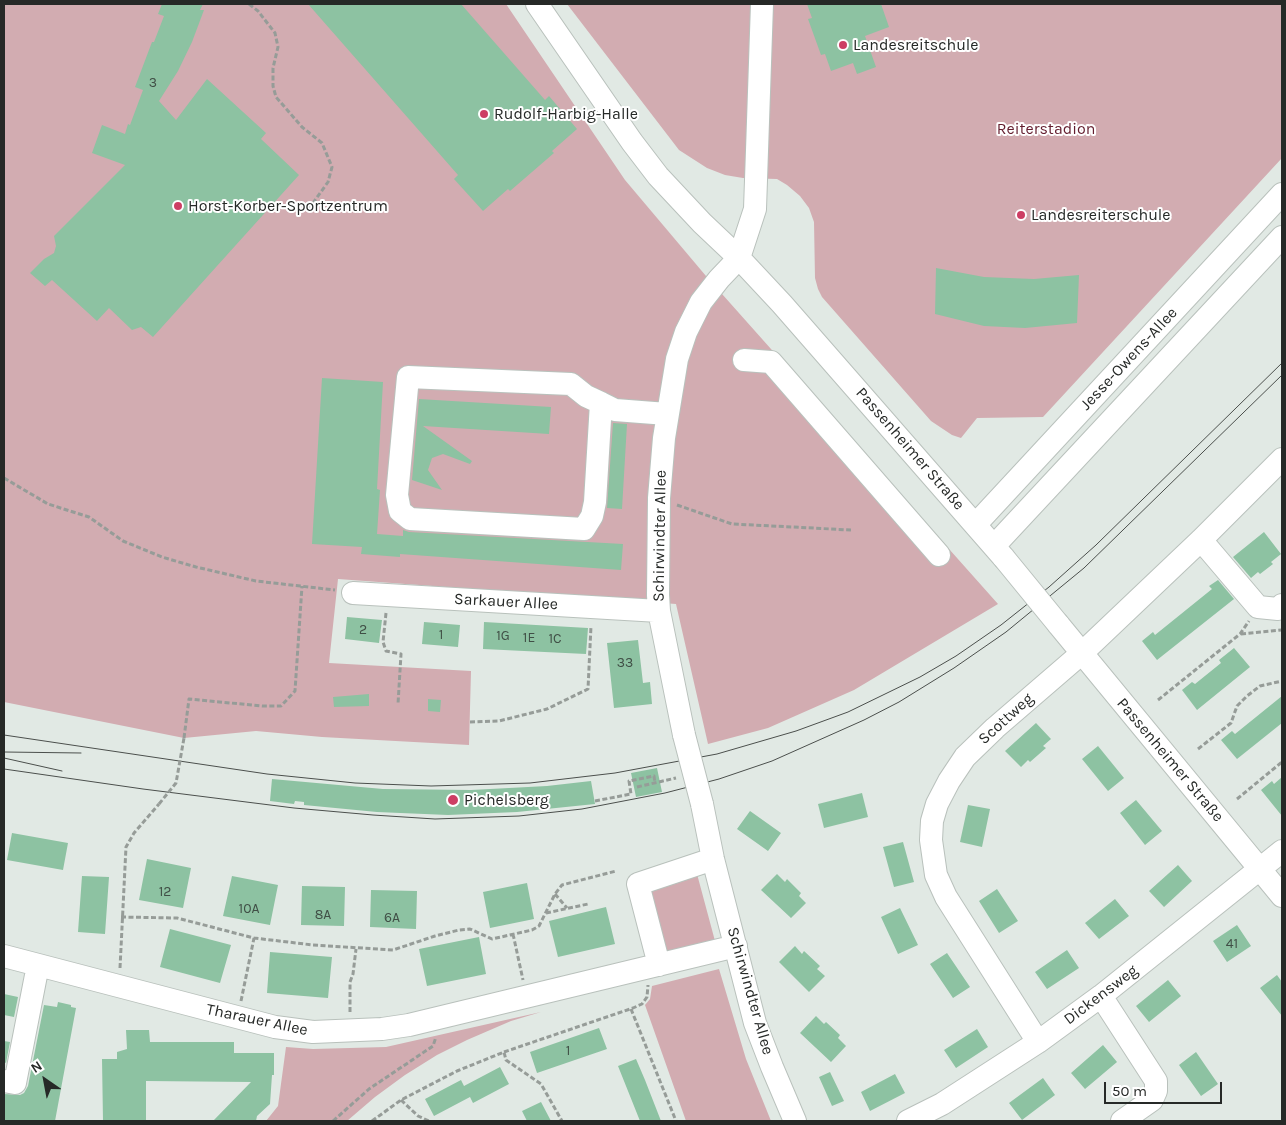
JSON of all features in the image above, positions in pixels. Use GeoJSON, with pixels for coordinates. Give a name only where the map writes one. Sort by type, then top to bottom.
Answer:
{"type":"FeatureCollection","features":[{"type":"Feature","properties":{"kind":"street","name":"Passenheimer Straße"},"geometry":{"type":"LineString","coordinates":[[538,4],[632,142],[658,176],[702,223],[739,258],[818,343],[976,524],[1282,896]]}},
{"type":"Feature","properties":{"kind":"street"},"geometry":{"type":"LineString","coordinates":[[739,258],[755,209],[762,4]]}},
{"type":"Feature","properties":{"kind":"street","name":"Jesse-Owens-Allee"},"geometry":{"type":"LineString","coordinates":[[976,524],[1282,194]]}},
{"type":"Feature","properties":{"kind":"street","name":"Jesse-Owens-Allee"},"geometry":{"type":"LineString","coordinates":[[999,552],[1282,237]]}},
{"type":"Feature","properties":{"kind":"street","name":"Schirwindter Allee"},"geometry":{"type":"LineString","coordinates":[[739,258],[719,278],[701,302],[686,332],[677,359],[667,414],[659,498],[659,611],[684,736],[702,804],[713,858],[756,1023],[795,1121]]}},
{"type":"Feature","properties":{"kind":"street"},"geometry":{"type":"LineString","coordinates":[[744,360],[772,362],[939,555]]}},
{"type":"Feature","properties":{"kind":"street"},"geometry":{"type":"LineString","coordinates":[[601,403],[595,502],[592,516],[584,529],[410,519],[400,511],[397,494],[408,377],[571,384],[586,396],[601,403],[615,410],[667,414]]}},
{"type":"Feature","properties":{"kind":"street","name":"Scottweg"},"geometry":{"type":"LineString","coordinates":[[1038,1042],[946,897],[936,875],[930,840],[932,821],[937,804],[965,757],[995,728],[1082,653],[1201,540],[1282,459]]}},
{"type":"Feature","properties":{"kind":"street"},"geometry":{"type":"LineString","coordinates":[[1201,540],[1258,607],[1278,609],[1282,606]]}},
{"type":"Feature","properties":{"kind":"street","name":"Sarkauer Allee"},"geometry":{"type":"LineString","coordinates":[[347,592],[659,611]]}},
{"type":"Feature","properties":{"kind":"street","name":"Dickensweg"},"geometry":{"type":"LineString","coordinates":[[908,1121],[942,1104],[1038,1042],[1101,996],[1282,852]]}},
{"type":"Feature","properties":{"kind":"street"},"geometry":{"type":"LineString","coordinates":[[654,974],[638,884],[713,858]]}},
{"type":"Feature","properties":{"kind":"street","name":"Tharauer Allee"},"geometry":{"type":"LineString","coordinates":[[4,956],[266,1024],[313,1032],[382,1029],[409,1025],[654,974],[736,946]]}},
{"type":"Feature","properties":{"kind":"street"},"geometry":{"type":"LineString","coordinates":[[4,1081],[15,1083],[38,965]]}},
{"type":"Feature","properties":{"kind":"street"},"geometry":{"type":"LineString","coordinates":[[1101,996],[1156,1081],[1156,1091],[1152,1100],[1122,1121]]}},
{"type":"Feature","properties":{"kind":"path"},"geometry":{"type":"LineString","coordinates":[[249,4],[258,12],[275,34],[278,47],[273,68],[273,86],[276,97],[302,127],[322,143],[332,167],[328,182],[308,210]]}},
{"type":"Feature","properties":{"kind":"path"},"geometry":{"type":"LineString","coordinates":[[4,478],[48,504],[90,517],[123,541],[162,557],[256,581],[347,592]]}},
{"type":"Feature","properties":{"kind":"path"},"geometry":{"type":"LineString","coordinates":[[659,498],[732,524],[851,530]]}},
{"type":"Feature","properties":{"kind":"path"},"geometry":{"type":"LineString","coordinates":[[120,971],[121,917],[126,847],[134,833],[176,783],[189,699],[281,706],[295,691],[302,586]]}},
{"type":"Feature","properties":{"kind":"path"},"geometry":{"type":"LineString","coordinates":[[388,595],[383,642],[386,651],[401,654],[398,704]]}},
{"type":"Feature","properties":{"kind":"path"},"geometry":{"type":"LineString","coordinates":[[1158,700],[1240,634],[1258,607]]}},
{"type":"Feature","properties":{"kind":"path"},"geometry":{"type":"LineString","coordinates":[[470,722],[499,721],[547,709],[588,689],[592,608]]}},
{"type":"Feature","properties":{"kind":"path"},"geometry":{"type":"LineString","coordinates":[[1240,634],[1282,630]]}},
{"type":"Feature","properties":{"kind":"path"},"geometry":{"type":"LineString","coordinates":[[1198,750],[1230,723],[1237,706],[1247,696],[1260,686],[1282,681]]}},
{"type":"Feature","properties":{"kind":"path"},"geometry":{"type":"LineString","coordinates":[[1237,798],[1282,762]]}},
{"type":"Feature","properties":{"kind":"path"},"geometry":{"type":"LineString","coordinates":[[595,801],[631,794],[629,781],[654,776],[655,783]]}},
{"type":"Feature","properties":{"kind":"path"},"geometry":{"type":"LineString","coordinates":[[637,787],[676,778]]}},
{"type":"Feature","properties":{"kind":"path"},"geometry":{"type":"LineString","coordinates":[[121,917],[176,918],[254,938],[356,949],[392,950],[435,936],[470,929],[492,939],[532,930],[539,926],[555,894],[562,885],[616,871]]}},
{"type":"Feature","properties":{"kind":"path"},"geometry":{"type":"LineString","coordinates":[[555,894],[567,908]]}},
{"type":"Feature","properties":{"kind":"path"},"geometry":{"type":"LineString","coordinates":[[546,913],[588,904]]}},
{"type":"Feature","properties":{"kind":"path"},"geometry":{"type":"LineString","coordinates":[[513,934],[524,983]]}},
{"type":"Feature","properties":{"kind":"path"},"geometry":{"type":"LineString","coordinates":[[241,1004],[254,938]]}},
{"type":"Feature","properties":{"kind":"path"},"geometry":{"type":"LineString","coordinates":[[350,1017],[350,987],[356,949]]}},
{"type":"Feature","properties":{"kind":"path"},"geometry":{"type":"LineString","coordinates":[[372,1121],[401,1100],[457,1071],[504,1052],[642,1004],[647,997],[654,974]]}},
{"type":"Feature","properties":{"kind":"path"},"geometry":{"type":"LineString","coordinates":[[630,1009],[676,1121]]}},
{"type":"Feature","properties":{"kind":"path"},"geometry":{"type":"LineString","coordinates":[[334,1121],[369,1089],[433,1046],[437,1033]]}},
{"type":"Feature","properties":{"kind":"path"},"geometry":{"type":"LineString","coordinates":[[504,1052],[506,1060],[541,1084],[562,1121]]}},
{"type":"Feature","properties":{"kind":"path"},"geometry":{"type":"LineString","coordinates":[[401,1100],[418,1116],[428,1121]]}},
{"type":"Feature","properties":{"kind":"green space","name":"Horst-Korber-Sportzentrum"},"geometry":{"type":"Polygon","coordinates":[[[4,4],[506,4],[625,180],[706,276],[998,604],[854,690],[768,728],[708,744],[676,604],[338,579],[329,663],[471,671],[469,745],[322,737],[256,731],[184,738],[4,702],[4,4]]]}},
{"type":"Feature","properties":{"kind":"green space","name":"Landesreiterschule"},"geometry":{"type":"Polygon","coordinates":[[[567,4],[1282,4],[1282,158],[1043,417],[977,418],[961,438],[952,435],[931,421],[822,297],[815,278],[814,222],[809,208],[800,196],[777,179],[743,178],[725,175],[707,168],[679,150],[567,4]]]}},
{"type":"Feature","properties":{"kind":"green space"},"geometry":{"type":"Polygon","coordinates":[[[697,874],[715,941],[666,952],[651,891],[697,874]]]}},
{"type":"Feature","properties":{"kind":"green space"},"geometry":{"type":"Polygon","coordinates":[[[719,969],[746,1059],[771,1121],[686,1121],[645,1005],[650,999],[652,986],[719,969]]]}},
{"type":"Feature","properties":{"kind":"green space"},"geometry":{"type":"Polygon","coordinates":[[[541,1012],[511,1021],[437,1055],[375,1097],[347,1121],[266,1121],[278,1106],[286,1047],[313,1049],[386,1047],[541,1012]]]}},
{"type":"Feature","properties":{"kind":"building","name":"Horst-Korber-Sportzentrum"},"geometry":{"type":"Polygon","coordinates":[[[162,4],[203,4],[200,10],[204,10],[192,42],[178,71],[159,101],[176,120],[207,79],[266,133],[261,139],[299,175],[153,337],[141,327],[132,330],[109,308],[97,321],[52,280],[45,286],[30,273],[44,259],[54,253],[56,246],[54,236],[125,165],[92,153],[102,125],[125,134],[128,124],[130,125],[143,90],[135,87],[164,16],[158,14],[162,4]]]}},
{"type":"Feature","properties":{"kind":"building","name":"Rudolf-Harbig-Halle"},"geometry":{"type":"Polygon","coordinates":[[[308,4],[461,4],[545,100],[549,96],[577,129],[552,151],[554,153],[510,191],[508,189],[483,211],[454,179],[458,175],[308,4]]]}},
{"type":"Feature","properties":{"kind":"building","name":"Landesreitschule"},"geometry":{"type":"Polygon","coordinates":[[[807,4],[881,4],[889,27],[865,36],[876,67],[857,74],[853,63],[831,71],[825,54],[821,55],[808,19],[812,18],[807,4]]]}},
{"type":"Feature","properties":{"kind":"building"},"geometry":{"type":"Polygon","coordinates":[[[936,268],[984,277],[1034,279],[1079,275],[1077,323],[1025,328],[984,326],[935,314],[936,268]]]}},
{"type":"Feature","properties":{"kind":"building"},"geometry":{"type":"Polygon","coordinates":[[[322,378],[383,382],[377,489],[380,490],[377,534],[403,536],[403,530],[409,532],[623,544],[621,570],[400,554],[400,557],[361,554],[362,547],[312,544],[322,378]]]}},
{"type":"Feature","properties":{"kind":"building"},"geometry":{"type":"Polygon","coordinates":[[[419,399],[551,407],[549,434],[423,426],[472,461],[470,464],[443,454],[432,458],[428,470],[442,490],[412,480],[419,399]]]}},
{"type":"Feature","properties":{"kind":"building"},"geometry":{"type":"Polygon","coordinates":[[[613,423],[627,424],[622,509],[607,508],[613,423]]]}},
{"type":"Feature","properties":{"kind":"building"},"geometry":{"type":"Polygon","coordinates":[[[1264,532],[1281,554],[1271,562],[1273,564],[1251,578],[1233,557],[1264,532]]]}},
{"type":"Feature","properties":{"kind":"building"},"geometry":{"type":"Polygon","coordinates":[[[1218,580],[1234,599],[1157,660],[1142,641],[1153,632],[1155,635],[1212,589],[1209,586],[1218,580]]]}},
{"type":"Feature","properties":{"kind":"building"},"geometry":{"type":"Polygon","coordinates":[[[347,617],[382,620],[379,643],[345,639],[347,617]]]}},
{"type":"Feature","properties":{"kind":"building"},"geometry":{"type":"Polygon","coordinates":[[[424,622],[460,625],[458,647],[422,644],[424,622]]]}},
{"type":"Feature","properties":{"kind":"building"},"geometry":{"type":"Polygon","coordinates":[[[484,622],[588,628],[586,654],[483,649],[484,622]]]}},
{"type":"Feature","properties":{"kind":"building"},"geometry":{"type":"Polygon","coordinates":[[[638,640],[643,683],[650,682],[652,704],[614,708],[607,643],[638,640]]]}},
{"type":"Feature","properties":{"kind":"building"},"geometry":{"type":"Polygon","coordinates":[[[1234,648],[1250,667],[1197,710],[1182,690],[1192,682],[1195,684],[1221,663],[1219,660],[1234,648]]]}},
{"type":"Feature","properties":{"kind":"building"},"geometry":{"type":"Polygon","coordinates":[[[369,694],[369,706],[334,707],[333,697],[369,694]]]}},
{"type":"Feature","properties":{"kind":"building"},"geometry":{"type":"Polygon","coordinates":[[[1282,696],[1282,723],[1237,759],[1221,740],[1232,731],[1235,734],[1282,696]]]}},
{"type":"Feature","properties":{"kind":"building"},"geometry":{"type":"Polygon","coordinates":[[[428,699],[441,700],[440,712],[428,711],[428,699]]]}},
{"type":"Feature","properties":{"kind":"building"},"geometry":{"type":"Polygon","coordinates":[[[1036,723],[1051,739],[1043,746],[1046,748],[1021,767],[1005,751],[1036,723]]]}},
{"type":"Feature","properties":{"kind":"building"},"geometry":{"type":"Polygon","coordinates":[[[1098,746],[1124,778],[1108,791],[1082,759],[1098,746]]]}},
{"type":"Feature","properties":{"kind":"building"},"geometry":{"type":"Polygon","coordinates":[[[657,768],[662,792],[636,797],[631,773],[657,768]]]}},
{"type":"Feature","properties":{"kind":"building"},"geometry":{"type":"Polygon","coordinates":[[[1282,777],[1282,816],[1261,790],[1272,781],[1274,784],[1282,777]]]}},
{"type":"Feature","properties":{"kind":"building"},"geometry":{"type":"Polygon","coordinates":[[[272,779],[383,789],[471,790],[547,786],[591,781],[595,804],[517,812],[448,815],[377,812],[304,805],[304,802],[295,801],[294,804],[270,801],[272,779]]]}},
{"type":"Feature","properties":{"kind":"building"},"geometry":{"type":"Polygon","coordinates":[[[862,793],[868,817],[824,828],[818,804],[862,793]]]}},
{"type":"Feature","properties":{"kind":"building"},"geometry":{"type":"Polygon","coordinates":[[[1136,800],[1162,831],[1145,845],[1120,813],[1136,800]]]}},
{"type":"Feature","properties":{"kind":"building"},"geometry":{"type":"Polygon","coordinates":[[[968,805],[990,809],[982,847],[960,842],[968,805]]]}},
{"type":"Feature","properties":{"kind":"building"},"geometry":{"type":"Polygon","coordinates":[[[750,811],[781,833],[768,851],[737,829],[750,811]]]}},
{"type":"Feature","properties":{"kind":"building"},"geometry":{"type":"Polygon","coordinates":[[[12,833],[68,843],[63,870],[7,860],[12,833]]]}},
{"type":"Feature","properties":{"kind":"building"},"geometry":{"type":"Polygon","coordinates":[[[903,842],[914,882],[894,887],[883,847],[903,842]]]}},
{"type":"Feature","properties":{"kind":"building"},"geometry":{"type":"Polygon","coordinates":[[[147,859],[191,868],[183,908],[139,900],[147,859]]]}},
{"type":"Feature","properties":{"kind":"building"},"geometry":{"type":"Polygon","coordinates":[[[1178,865],[1192,881],[1164,907],[1149,891],[1178,865]]]}},
{"type":"Feature","properties":{"kind":"building"},"geometry":{"type":"Polygon","coordinates":[[[777,874],[785,882],[787,879],[801,893],[799,896],[806,903],[791,918],[761,890],[777,874]]]}},
{"type":"Feature","properties":{"kind":"building"},"geometry":{"type":"Polygon","coordinates":[[[82,876],[109,877],[105,934],[78,932],[82,876]]]}},
{"type":"Feature","properties":{"kind":"building"},"geometry":{"type":"Polygon","coordinates":[[[232,876],[278,885],[270,925],[223,916],[232,876]]]}},
{"type":"Feature","properties":{"kind":"building"},"geometry":{"type":"Polygon","coordinates":[[[527,883],[534,919],[490,928],[483,892],[527,883]]]}},
{"type":"Feature","properties":{"kind":"building"},"geometry":{"type":"Polygon","coordinates":[[[302,886],[345,887],[344,926],[301,925],[302,886]]]}},
{"type":"Feature","properties":{"kind":"building"},"geometry":{"type":"Polygon","coordinates":[[[997,889],[1018,921],[999,933],[979,901],[997,889]]]}},
{"type":"Feature","properties":{"kind":"building"},"geometry":{"type":"Polygon","coordinates":[[[371,890],[417,891],[416,929],[370,927],[371,890]]]}},
{"type":"Feature","properties":{"kind":"building"},"geometry":{"type":"Polygon","coordinates":[[[1115,899],[1129,916],[1099,939],[1085,923],[1115,899]]]}},
{"type":"Feature","properties":{"kind":"building"},"geometry":{"type":"Polygon","coordinates":[[[606,907],[615,944],[558,957],[549,921],[606,907]]]}},
{"type":"Feature","properties":{"kind":"building"},"geometry":{"type":"Polygon","coordinates":[[[900,908],[918,945],[898,954],[881,917],[900,908]]]}},
{"type":"Feature","properties":{"kind":"building"},"geometry":{"type":"Polygon","coordinates":[[[1237,925],[1251,946],[1227,962],[1213,941],[1237,925]]]}},
{"type":"Feature","properties":{"kind":"building"},"geometry":{"type":"Polygon","coordinates":[[[170,929],[231,945],[220,983],[160,967],[170,929]]]}},
{"type":"Feature","properties":{"kind":"building"},"geometry":{"type":"Polygon","coordinates":[[[479,937],[486,974],[427,986],[419,949],[479,937]]]}},
{"type":"Feature","properties":{"kind":"building"},"geometry":{"type":"Polygon","coordinates":[[[795,946],[802,954],[804,951],[820,966],[817,969],[825,976],[809,992],[779,962],[795,946]]]}},
{"type":"Feature","properties":{"kind":"building"},"geometry":{"type":"Polygon","coordinates":[[[1067,950],[1079,968],[1047,989],[1035,972],[1067,950]]]}},
{"type":"Feature","properties":{"kind":"building"},"geometry":{"type":"Polygon","coordinates":[[[270,952],[332,957],[328,998],[267,993],[270,952]]]}},
{"type":"Feature","properties":{"kind":"building"},"geometry":{"type":"Polygon","coordinates":[[[947,953],[970,987],[953,998],[930,964],[947,953]]]}},
{"type":"Feature","properties":{"kind":"building"},"geometry":{"type":"Polygon","coordinates":[[[1277,975],[1282,982],[1282,1016],[1260,988],[1277,975]]]}},
{"type":"Feature","properties":{"kind":"building"},"geometry":{"type":"Polygon","coordinates":[[[1168,980],[1181,996],[1149,1022],[1136,1006],[1168,980]]]}},
{"type":"Feature","properties":{"kind":"building"},"geometry":{"type":"Polygon","coordinates":[[[4,994],[18,997],[14,1017],[4,1015],[4,994]]]}},
{"type":"Feature","properties":{"kind":"building"},"geometry":{"type":"Polygon","coordinates":[[[58,1002],[76,1008],[55,1121],[4,1121],[4,1094],[20,1095],[24,1093],[28,1086],[44,1005],[57,1007],[58,1002]]]}},
{"type":"Feature","properties":{"kind":"building"},"geometry":{"type":"Polygon","coordinates":[[[816,1016],[824,1024],[826,1022],[840,1035],[838,1038],[846,1046],[831,1062],[800,1033],[816,1016]]]}},
{"type":"Feature","properties":{"kind":"building"},"geometry":{"type":"Polygon","coordinates":[[[599,1028],[607,1049],[537,1073],[530,1052],[599,1028]]]}},
{"type":"Feature","properties":{"kind":"building"},"geometry":{"type":"Polygon","coordinates":[[[977,1029],[988,1047],[956,1068],[944,1050],[977,1029]]]}},
{"type":"Feature","properties":{"kind":"building"},"geometry":{"type":"Polygon","coordinates":[[[126,1030],[149,1030],[150,1042],[234,1042],[234,1053],[274,1053],[274,1075],[272,1075],[270,1104],[257,1116],[256,1121],[213,1121],[251,1082],[146,1081],[146,1121],[103,1121],[102,1059],[117,1059],[117,1052],[127,1049],[126,1030]]]}},
{"type":"Feature","properties":{"kind":"building"},"geometry":{"type":"Polygon","coordinates":[[[4,1041],[10,1042],[6,1063],[4,1062],[4,1041]]]}},
{"type":"Feature","properties":{"kind":"building"},"geometry":{"type":"Polygon","coordinates":[[[1103,1045],[1117,1062],[1085,1089],[1071,1073],[1103,1045]]]}},
{"type":"Feature","properties":{"kind":"building"},"geometry":{"type":"Polygon","coordinates":[[[1196,1052],[1218,1084],[1201,1096],[1179,1065],[1196,1052]]]}},
{"type":"Feature","properties":{"kind":"building"},"geometry":{"type":"Polygon","coordinates":[[[636,1059],[661,1121],[640,1121],[618,1066],[636,1059]]]}},
{"type":"Feature","properties":{"kind":"building"},"geometry":{"type":"Polygon","coordinates":[[[500,1067],[509,1084],[473,1103],[470,1097],[434,1116],[425,1099],[461,1080],[464,1086],[500,1067]]]}},
{"type":"Feature","properties":{"kind":"building"},"geometry":{"type":"Polygon","coordinates":[[[830,1072],[844,1101],[832,1106],[819,1077],[830,1072]]]}},
{"type":"Feature","properties":{"kind":"building"},"geometry":{"type":"Polygon","coordinates":[[[895,1074],[905,1093],[870,1111],[861,1092],[895,1074]]]}},
{"type":"Feature","properties":{"kind":"building"},"geometry":{"type":"Polygon","coordinates":[[[1043,1078],[1055,1095],[1022,1120],[1009,1103],[1043,1078]]]}},
{"type":"Feature","properties":{"kind":"building"},"geometry":{"type":"Polygon","coordinates":[[[541,1102],[551,1121],[527,1121],[522,1111],[541,1102]]]}},
{"type":"Feature","properties":{"kind":"tram line"},"geometry":{"type":"LineString","coordinates":[[4,735],[267,774],[355,783],[431,786],[530,783],[615,773],[717,754],[796,731],[848,712],[920,677],[956,656],[1001,625],[1049,587],[1096,545],[1282,363]]}},
{"type":"Feature","properties":{"kind":"tram line"},"geometry":{"type":"LineString","coordinates":[[4,769],[294,808],[435,819],[519,816],[582,809],[665,793],[719,779],[772,761],[864,720],[899,702],[954,668],[1006,632],[1084,568],[1282,375]]}},
{"type":"Feature","properties":{"kind":"tram line"},"geometry":{"type":"LineString","coordinates":[[4,752],[81,753]]}},
{"type":"Feature","properties":{"kind":"tram line"},"geometry":{"type":"LineString","coordinates":[[4,758],[62,771]]}},
{"type":"Feature","properties":{"kind":"place","name":"Landesreitschule"},"geometry":{"type":"Point","coordinates":[843,45]}},
{"type":"Feature","properties":{"kind":"place","name":"Rudolf-Harbig-Halle"},"geometry":{"type":"Point","coordinates":[484,114]}},
{"type":"Feature","properties":{"kind":"place","name":"Horst-Korber-Sportzentrum"},"geometry":{"type":"Point","coordinates":[178,206]}},
{"type":"Feature","properties":{"kind":"place","name":"Landesreiterschule"},"geometry":{"type":"Point","coordinates":[1021,215]}},
{"type":"Feature","properties":{"kind":"place","name":"Pichelsberg"},"geometry":{"type":"Point","coordinates":[453,800]}},
{"type":"Feature","properties":{"kind":"park label","name":"Reiterstadion"},"geometry":{"type":"Point","coordinates":[1046,129]}}]}
